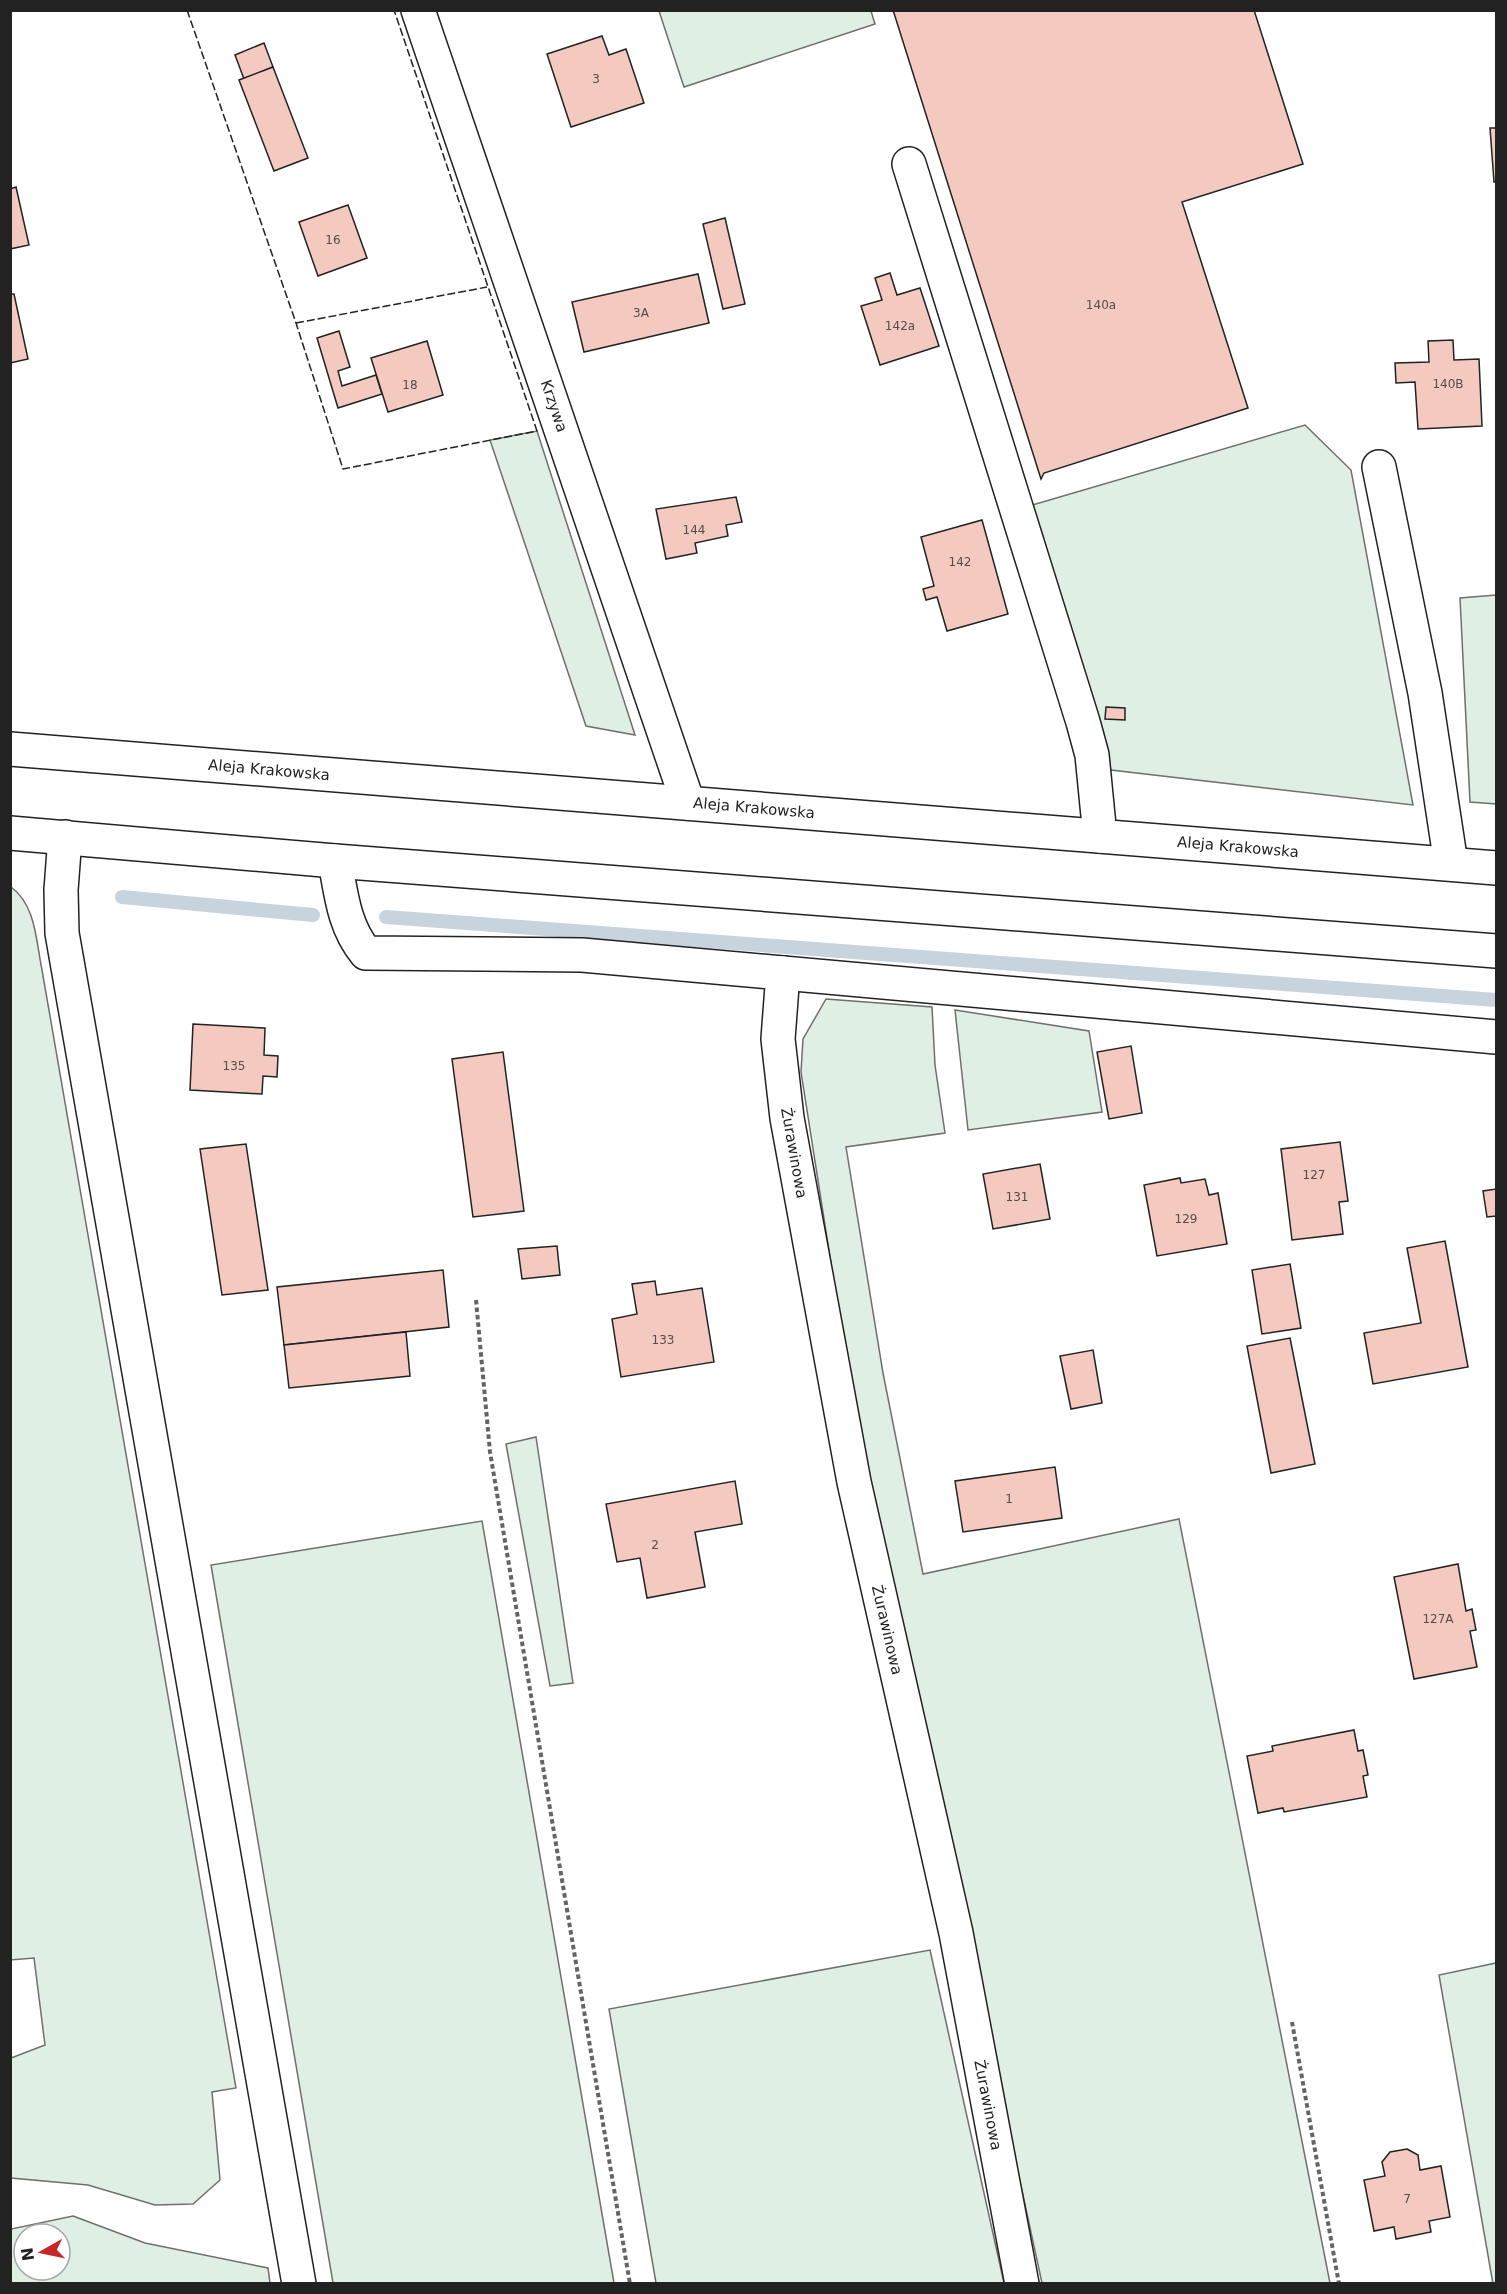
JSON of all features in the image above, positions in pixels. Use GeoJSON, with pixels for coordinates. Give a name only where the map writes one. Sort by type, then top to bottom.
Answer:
{"type":"FeatureCollection","features":[{"type":"Feature","properties":{"kind":"street","name":"Krzywa"},"geometry":{"type":"LineString","coordinates":[[418,10],[688,803]]}},
{"type":"Feature","properties":{"kind":"street"},"geometry":{"type":"LineString","coordinates":[[909,164],[1083,722],[1092,755],[1100,836]]}},
{"type":"Feature","properties":{"kind":"street"},"geometry":{"type":"LineString","coordinates":[[1379,467],[1425,693],[1451,864]]}},
{"type":"Feature","properties":{"kind":"street","name":"Aleja Krakowska"},"geometry":{"type":"LineString","coordinates":[[10,749],[1497,868]]}},
{"type":"Feature","properties":{"kind":"street"},"geometry":{"type":"LineString","coordinates":[[10,833],[335,861],[1497,951]]}},
{"type":"Feature","properties":{"kind":"street"},"geometry":{"type":"LineString","coordinates":[[65,837],[61,890],[62,933],[299,2283]]}},
{"type":"Feature","properties":{"kind":"street"},"geometry":{"type":"LineString","coordinates":[[335,861],[346,917],[354,939],[366,953],[582,955],[1497,1037]]}},
{"type":"Feature","properties":{"kind":"street","name":"Żurawinowa"},"geometry":{"type":"LineString","coordinates":[[783,974],[778,1039],[789,1129],[854,1482],[956,1933],[1022,2283]]}},
{"type":"Feature","properties":{"kind":"path"},"geometry":{"type":"LineString","coordinates":[[476,1300],[490,1452],[630,2283]]}},
{"type":"Feature","properties":{"kind":"path"},"geometry":{"type":"LineString","coordinates":[[1292,2022],[1339,2283]]}},
{"type":"Feature","properties":{"kind":"green space"},"geometry":{"type":"Polygon","coordinates":[[[659,11],[871,11],[875,24],[684,87],[659,11]]]}},
{"type":"Feature","properties":{"kind":"green space"},"geometry":{"type":"Polygon","coordinates":[[[1305,425],[1351,470],[1413,805],[1111,770],[1029,506],[1305,425]]]}},
{"type":"Feature","properties":{"kind":"green space"},"geometry":{"type":"Polygon","coordinates":[[[537,431],[635,735],[586,726],[490,440],[537,431]]]}},
{"type":"Feature","properties":{"kind":"green space"},"geometry":{"type":"Polygon","coordinates":[[[1496,595],[1496,804],[1470,802],[1460,598],[1496,595]]]}},
{"type":"Feature","properties":{"kind":"green space"},"geometry":{"type":"Polygon","coordinates":[[[11,887],[26,903],[34,924],[236,2088],[212,2092],[220,2180],[193,2204],[155,2205],[88,2185],[11,2178],[11,2058],[45,2045],[34,1958],[10,1960],[11,887]]]}},
{"type":"Feature","properties":{"kind":"green space"},"geometry":{"type":"Polygon","coordinates":[[[826,999],[932,1007],[935,1065],[945,1133],[846,1147],[883,1373],[923,1574],[1179,1519],[1330,2283],[1042,2283],[886,1563],[849,1378],[801,1072],[803,1039],[826,999]]]}},
{"type":"Feature","properties":{"kind":"green space"},"geometry":{"type":"Polygon","coordinates":[[[955,1010],[1089,1031],[1102,1112],[968,1130],[955,1010]]]}},
{"type":"Feature","properties":{"kind":"green space"},"geometry":{"type":"Polygon","coordinates":[[[536,1437],[573,1683],[550,1686],[506,1444],[536,1437]]]}},
{"type":"Feature","properties":{"kind":"green space"},"geometry":{"type":"Polygon","coordinates":[[[482,1521],[614,2283],[333,2283],[211,1565],[482,1521]]]}},
{"type":"Feature","properties":{"kind":"green space"},"geometry":{"type":"Polygon","coordinates":[[[930,1950],[1004,2283],[656,2283],[609,2009],[930,1950]]]}},
{"type":"Feature","properties":{"kind":"green space"},"geometry":{"type":"Polygon","coordinates":[[[1496,1963],[1496,2283],[1493,2284],[1439,1975],[1496,1963]]]}},
{"type":"Feature","properties":{"kind":"green space"},"geometry":{"type":"Polygon","coordinates":[[[73,2216],[145,2243],[268,2268],[270,2283],[11,2283],[12,2229],[12,2282],[72,2282],[72,2222],[44,2222],[73,2216]]]}},
{"type":"Feature","properties":{"kind":"building"},"geometry":{"type":"Polygon","coordinates":[[[893,10],[1254,10],[1303,164],[1182,202],[1248,408],[1044,473],[1041,479],[893,10]]]}},
{"type":"Feature","properties":{"kind":"building"},"geometry":{"type":"Polygon","coordinates":[[[602,36],[609,55],[626,49],[644,103],[571,127],[547,54],[602,36]]]}},
{"type":"Feature","properties":{"kind":"building"},"geometry":{"type":"Polygon","coordinates":[[[264,43],[273,67],[244,79],[235,55],[264,43]]]}},
{"type":"Feature","properties":{"kind":"building"},"geometry":{"type":"Polygon","coordinates":[[[273,67],[308,158],[274,171],[239,80],[273,67]]]}},
{"type":"Feature","properties":{"kind":"building"},"geometry":{"type":"Polygon","coordinates":[[[1490,128],[1496,128],[1496,182],[1494,182],[1490,128]]]}},
{"type":"Feature","properties":{"kind":"building"},"geometry":{"type":"Polygon","coordinates":[[[16,187],[29,245],[10,249],[10,189],[16,187]]]}},
{"type":"Feature","properties":{"kind":"building"},"geometry":{"type":"Polygon","coordinates":[[[348,205],[367,258],[318,276],[299,222],[348,205]]]}},
{"type":"Feature","properties":{"kind":"building"},"geometry":{"type":"Polygon","coordinates":[[[725,218],[745,304],[723,309],[703,224],[725,218]]]}},
{"type":"Feature","properties":{"kind":"building"},"geometry":{"type":"Polygon","coordinates":[[[890,273],[897,295],[920,288],[939,346],[880,365],[861,306],[882,300],[875,278],[890,273]]]}},
{"type":"Feature","properties":{"kind":"building"},"geometry":{"type":"Polygon","coordinates":[[[698,274],[709,323],[584,352],[572,302],[698,274]]]}},
{"type":"Feature","properties":{"kind":"building"},"geometry":{"type":"Polygon","coordinates":[[[10,294],[14,294],[28,359],[10,363],[10,294]]]}},
{"type":"Feature","properties":{"kind":"building"},"geometry":{"type":"Polygon","coordinates":[[[339,331],[350,367],[338,371],[342,386],[376,375],[382,394],[338,408],[317,338],[339,331]]]}},
{"type":"Feature","properties":{"kind":"building"},"geometry":{"type":"Polygon","coordinates":[[[1453,340],[1454,360],[1479,359],[1482,426],[1418,429],[1415,382],[1396,383],[1395,363],[1429,362],[1428,341],[1453,340]]]}},
{"type":"Feature","properties":{"kind":"building"},"geometry":{"type":"Polygon","coordinates":[[[427,341],[443,395],[388,412],[371,358],[427,341]]]}},
{"type":"Feature","properties":{"kind":"building"},"geometry":{"type":"Polygon","coordinates":[[[736,497],[742,522],[726,525],[728,536],[695,543],[697,553],[666,559],[656,509],[736,497]]]}},
{"type":"Feature","properties":{"kind":"building"},"geometry":{"type":"Polygon","coordinates":[[[982,520],[1008,614],[947,631],[937,597],[926,600],[923,589],[934,586],[921,537],[982,520]]]}},
{"type":"Feature","properties":{"kind":"building"},"geometry":{"type":"Polygon","coordinates":[[[1106,707],[1125,708],[1125,720],[1105,719],[1106,707]]]}},
{"type":"Feature","properties":{"kind":"building"},"geometry":{"type":"Polygon","coordinates":[[[193,1024],[265,1028],[264,1055],[278,1056],[277,1077],[263,1076],[262,1094],[190,1090],[193,1024]]]}},
{"type":"Feature","properties":{"kind":"building"},"geometry":{"type":"Polygon","coordinates":[[[1131,1046],[1142,1113],[1109,1119],[1097,1052],[1131,1046]]]}},
{"type":"Feature","properties":{"kind":"building"},"geometry":{"type":"Polygon","coordinates":[[[503,1052],[524,1211],[473,1217],[452,1059],[503,1052]]]}},
{"type":"Feature","properties":{"kind":"building"},"geometry":{"type":"Polygon","coordinates":[[[1340,1142],[1348,1201],[1339,1202],[1343,1234],[1292,1240],[1281,1149],[1340,1142]]]}},
{"type":"Feature","properties":{"kind":"building"},"geometry":{"type":"Polygon","coordinates":[[[246,1144],[268,1290],[222,1295],[200,1149],[246,1144]]]}},
{"type":"Feature","properties":{"kind":"building"},"geometry":{"type":"Polygon","coordinates":[[[1040,1164],[1050,1219],[993,1229],[983,1174],[1040,1164]]]}},
{"type":"Feature","properties":{"kind":"building"},"geometry":{"type":"Polygon","coordinates":[[[1180,1178],[1181,1183],[1205,1179],[1209,1195],[1218,1193],[1227,1244],[1157,1256],[1144,1185],[1180,1178]]]}},
{"type":"Feature","properties":{"kind":"building"},"geometry":{"type":"Polygon","coordinates":[[[1496,1189],[1496,1216],[1487,1217],[1483,1191],[1496,1189]]]}},
{"type":"Feature","properties":{"kind":"building"},"geometry":{"type":"Polygon","coordinates":[[[1445,1241],[1468,1367],[1373,1384],[1364,1333],[1421,1323],[1407,1248],[1445,1241]]]}},
{"type":"Feature","properties":{"kind":"building"},"geometry":{"type":"Polygon","coordinates":[[[557,1246],[560,1275],[522,1279],[518,1249],[557,1246]]]}},
{"type":"Feature","properties":{"kind":"building"},"geometry":{"type":"Polygon","coordinates":[[[1290,1264],[1301,1328],[1262,1334],[1252,1270],[1290,1264]]]}},
{"type":"Feature","properties":{"kind":"building"},"geometry":{"type":"Polygon","coordinates":[[[443,1270],[449,1327],[284,1345],[277,1287],[443,1270]]]}},
{"type":"Feature","properties":{"kind":"building"},"geometry":{"type":"Polygon","coordinates":[[[655,1281],[657,1295],[702,1288],[714,1362],[621,1377],[612,1319],[637,1314],[632,1284],[655,1281]]]}},
{"type":"Feature","properties":{"kind":"building"},"geometry":{"type":"Polygon","coordinates":[[[406,1332],[410,1376],[289,1388],[284,1345],[406,1332]]]}},
{"type":"Feature","properties":{"kind":"building"},"geometry":{"type":"Polygon","coordinates":[[[1290,1338],[1315,1464],[1271,1473],[1247,1346],[1290,1338]]]}},
{"type":"Feature","properties":{"kind":"building"},"geometry":{"type":"Polygon","coordinates":[[[1093,1350],[1102,1403],[1071,1409],[1060,1356],[1093,1350]]]}},
{"type":"Feature","properties":{"kind":"building"},"geometry":{"type":"Polygon","coordinates":[[[1055,1467],[1062,1518],[963,1532],[955,1481],[1055,1467]]]}},
{"type":"Feature","properties":{"kind":"building"},"geometry":{"type":"Polygon","coordinates":[[[735,1481],[742,1524],[695,1532],[705,1587],[647,1598],[640,1558],[617,1562],[606,1504],[735,1481]]]}},
{"type":"Feature","properties":{"kind":"building"},"geometry":{"type":"Polygon","coordinates":[[[1458,1564],[1466,1611],[1472,1609],[1476,1630],[1470,1631],[1477,1667],[1414,1679],[1394,1577],[1458,1564]]]}},
{"type":"Feature","properties":{"kind":"building"},"geometry":{"type":"Polygon","coordinates":[[[1354,1730],[1358,1751],[1363,1750],[1368,1775],[1363,1776],[1367,1797],[1284,1812],[1283,1808],[1258,1813],[1247,1756],[1273,1751],[1272,1746],[1354,1730]]]}},
{"type":"Feature","properties":{"kind":"building"},"geometry":{"type":"Polygon","coordinates":[[[1407,2149],[1418,2155],[1420,2170],[1441,2166],[1450,2217],[1429,2221],[1431,2232],[1396,2239],[1394,2227],[1374,2231],[1364,2180],[1385,2176],[1382,2162],[1390,2152],[1407,2149]]]}},
{"type":"Feature","properties":{"kind":"waterway"},"geometry":{"type":"LineString","coordinates":[[122,897],[313,915]]}},
{"type":"Feature","properties":{"kind":"waterway"},"geometry":{"type":"LineString","coordinates":[[386,917],[1496,1000]]}},
{"type":"Feature","properties":{"kind":"fence"},"geometry":{"type":"LineString","coordinates":[[187,10],[296,323],[343,469],[537,431],[394,10]]}},
{"type":"Feature","properties":{"kind":"fence"},"geometry":{"type":"LineString","coordinates":[[296,323],[487,287]]}}]}
